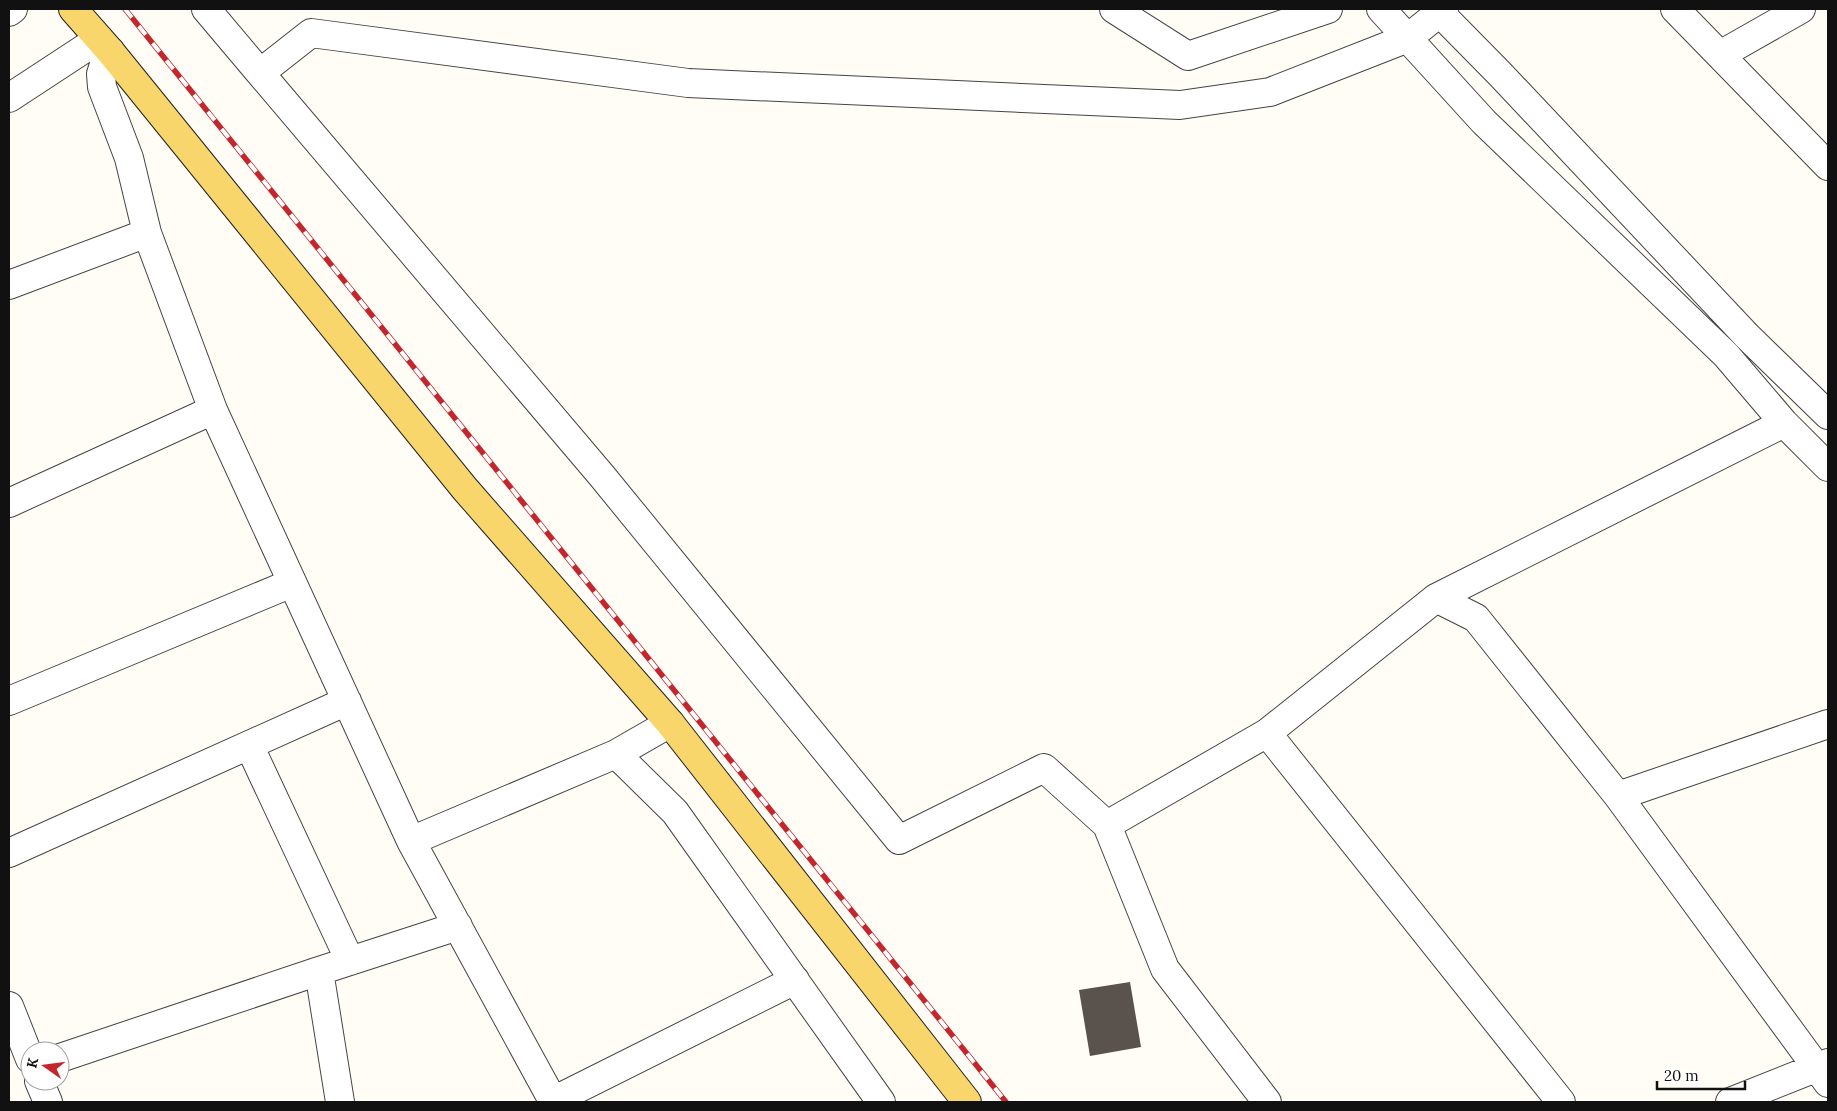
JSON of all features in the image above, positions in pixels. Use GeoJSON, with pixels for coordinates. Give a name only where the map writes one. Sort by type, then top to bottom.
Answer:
{"type":"FeatureCollection","features":[{"type":"Feature","properties":{"kind":"main road"},"geometry":{"type":"LineString","coordinates":[[72,9],[105,45],[465,488],[670,723],[967,1102]]}},
{"type":"Feature","properties":{"kind":"street"},"geometry":{"type":"LineString","coordinates":[[9,12],[13,9]]}},
{"type":"Feature","properties":{"kind":"street"},"geometry":{"type":"LineString","coordinates":[[206,9],[602,476],[899,840],[1044,768],[1106,825],[1165,969],[1267,1102]]}},
{"type":"Feature","properties":{"kind":"street"},"geometry":{"type":"LineString","coordinates":[[1114,9],[1188,56],[1328,9]]}},
{"type":"Feature","properties":{"kind":"street"},"geometry":{"type":"LineString","coordinates":[[1381,9],[1484,122],[1726,355],[1784,423],[1828,467]]}},
{"type":"Feature","properties":{"kind":"street"},"geometry":{"type":"LineString","coordinates":[[1675,9],[1828,166]]}},
{"type":"Feature","properties":{"kind":"street"},"geometry":{"type":"LineString","coordinates":[[1720,55],[1800,9]]}},
{"type":"Feature","properties":{"kind":"street"},"geometry":{"type":"LineString","coordinates":[[260,73],[311,33],[688,83],[1180,105],[1270,92],[1408,38],[1440,10],[1747,336],[1825,407]]}},
{"type":"Feature","properties":{"kind":"street"},"geometry":{"type":"LineString","coordinates":[[9,98],[105,45],[105,61],[101,74],[102,87],[129,158],[147,233],[213,410],[411,841],[554,1101],[795,980]]}},
{"type":"Feature","properties":{"kind":"street"},"geometry":{"type":"LineString","coordinates":[[9,285],[147,233]]}},
{"type":"Feature","properties":{"kind":"street"},"geometry":{"type":"LineString","coordinates":[[9,503],[213,410]]}},
{"type":"Feature","properties":{"kind":"street"},"geometry":{"type":"LineString","coordinates":[[1106,825],[1267,732],[1436,598],[1784,423]]}},
{"type":"Feature","properties":{"kind":"street"},"geometry":{"type":"LineString","coordinates":[[9,701],[292,583]]}},
{"type":"Feature","properties":{"kind":"street"},"geometry":{"type":"LineString","coordinates":[[1436,598],[1476,618],[1618,796],[1825,1071],[1730,1102]]}},
{"type":"Feature","properties":{"kind":"street"},"geometry":{"type":"LineString","coordinates":[[9,853],[347,701]]}},
{"type":"Feature","properties":{"kind":"street"},"geometry":{"type":"LineString","coordinates":[[411,841],[616,754],[670,723]]}},
{"type":"Feature","properties":{"kind":"street"},"geometry":{"type":"LineString","coordinates":[[1618,796],[1828,724]]}},
{"type":"Feature","properties":{"kind":"street"},"geometry":{"type":"LineString","coordinates":[[1267,732],[1561,1102]]}},
{"type":"Feature","properties":{"kind":"street"},"geometry":{"type":"LineString","coordinates":[[249,745],[350,962]]}},
{"type":"Feature","properties":{"kind":"street"},"geometry":{"type":"LineString","coordinates":[[616,754],[674,812],[881,1102]]}},
{"type":"Feature","properties":{"kind":"street"},"geometry":{"type":"LineString","coordinates":[[70,1055],[458,926]]}},
{"type":"Feature","properties":{"kind":"street"},"geometry":{"type":"LineString","coordinates":[[319,971],[340,1102]]}},
{"type":"Feature","properties":{"kind":"street"},"geometry":{"type":"LineString","coordinates":[[9,1006],[23,1041]]}},
{"type":"Feature","properties":{"kind":"building"},"geometry":{"type":"Polygon","coordinates":[[[1130,982],[1141,1047],[1090,1056],[1079,990],[1130,982]]]}},
{"type":"Feature","properties":{"kind":"railway"},"geometry":{"type":"LineString","coordinates":[[125,9],[1006,1102]]}}]}
